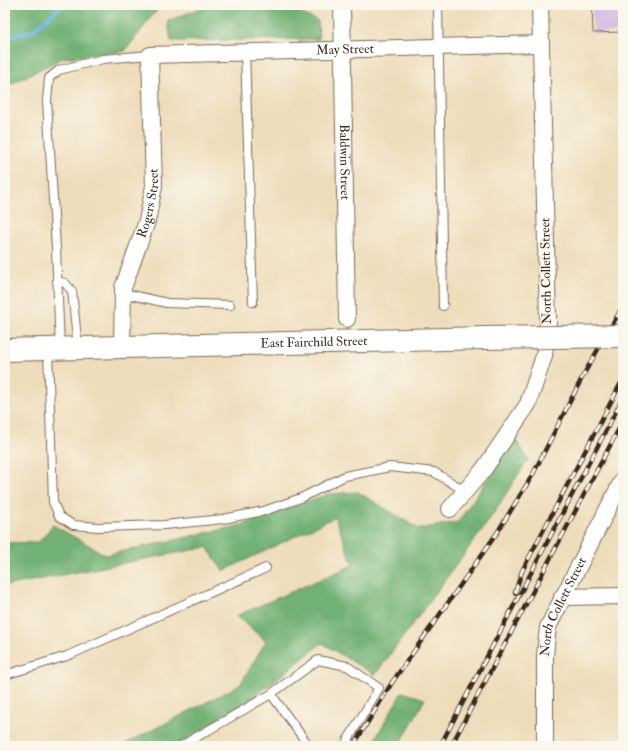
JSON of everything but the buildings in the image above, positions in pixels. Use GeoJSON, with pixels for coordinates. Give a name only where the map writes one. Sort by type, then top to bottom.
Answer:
{"type":"FeatureCollection","features":[{"type":"Feature","properties":{"kind":"street","name":"Baldwin Street"},"geometry":{"type":"LineString","coordinates":[[342,5],[347,319]]}},
{"type":"Feature","properties":{"kind":"street","name":"North Collett Street"},"geometry":{"type":"LineString","coordinates":[[450,509],[484,469],[528,404],[544,356],[548,322],[540,5]]}},
{"type":"Feature","properties":{"kind":"street","name":"May Street"},"geometry":{"type":"LineString","coordinates":[[150,55],[343,48],[541,44]]}},
{"type":"Feature","properties":{"kind":"street","name":"Rogers Street"},"geometry":{"type":"LineString","coordinates":[[122,347],[123,288],[148,221],[154,186],[150,55]]}},
{"type":"Feature","properties":{"kind":"street","name":"East Fairchild Street"},"geometry":{"type":"LineString","coordinates":[[5,350],[623,336]]}},
{"type":"Feature","properties":{"kind":"street","name":"North Collett Street"},"geometry":{"type":"LineString","coordinates":[[545,746],[545,655],[548,627],[562,597],[618,498],[623,479]]}},
{"type":"Feature","properties":{"kind":"street"},"geometry":{"type":"LineString","coordinates":[[562,597],[623,596]]}},
{"type":"Feature","properties":{"kind":"lane"},"geometry":{"type":"LineString","coordinates":[[438,5],[443,306]]}},
{"type":"Feature","properties":{"kind":"lane"},"geometry":{"type":"LineString","coordinates":[[245,52],[253,302]]}},
{"type":"Feature","properties":{"kind":"lane"},"geometry":{"type":"LineString","coordinates":[[62,349],[47,101],[49,78],[59,70],[103,59],[150,55]]}},
{"type":"Feature","properties":{"kind":"lane"},"geometry":{"type":"LineString","coordinates":[[57,281],[65,283],[72,291],[62,349],[53,502],[59,516],[73,525],[98,527],[164,525],[250,514],[264,511],[301,498],[346,476],[390,467],[434,472],[465,491]]}},
{"type":"Feature","properties":{"kind":"lane"},"geometry":{"type":"LineString","coordinates":[[123,293],[167,303],[230,305]]}},
{"type":"Feature","properties":{"kind":"lane"},"geometry":{"type":"LineString","coordinates":[[5,675],[67,656],[266,568]]}},
{"type":"Feature","properties":{"kind":"lane"},"geometry":{"type":"LineString","coordinates":[[181,746],[271,694],[318,660],[347,666],[379,688],[344,746]]}},
{"type":"Feature","properties":{"kind":"lane"},"geometry":{"type":"LineString","coordinates":[[271,694],[309,746]]}},
{"type":"Feature","properties":{"kind":"green space"},"geometry":{"type":"Polygon","coordinates":[[[5,5],[161,5],[125,51],[62,58],[5,87],[5,5]]]}},
{"type":"Feature","properties":{"kind":"green space"},"geometry":{"type":"Polygon","coordinates":[[[208,5],[282,5],[318,21],[319,39],[171,41],[168,21],[208,5]]]}},
{"type":"Feature","properties":{"kind":"green space"},"geometry":{"type":"Polygon","coordinates":[[[515,439],[528,459],[490,519],[375,675],[322,643],[254,697],[176,746],[121,746],[240,685],[266,641],[236,616],[353,565],[335,517],[223,571],[207,547],[5,586],[5,543],[39,542],[53,525],[106,555],[242,525],[328,494],[358,492],[419,529],[458,522],[515,439]]]}},
{"type":"Feature","properties":{"kind":"green space"},"geometry":{"type":"Polygon","coordinates":[[[402,692],[425,699],[399,746],[371,746],[402,692]]]}},
{"type":"Feature","properties":{"kind":"waterway"},"geometry":{"type":"LineString","coordinates":[[5,38],[32,31],[63,5]]}},
{"type":"Feature","properties":{"kind":"railway"},"geometry":{"type":"LineString","coordinates":[[353,746],[393,681],[497,533],[532,476],[585,372],[623,306]]}},
{"type":"Feature","properties":{"kind":"railway"},"geometry":{"type":"LineString","coordinates":[[515,593],[522,571],[623,379]]}},
{"type":"Feature","properties":{"kind":"railway"},"geometry":{"type":"LineString","coordinates":[[440,746],[623,398]]}},
{"type":"Feature","properties":{"kind":"railway"},"geometry":{"type":"LineString","coordinates":[[451,746],[623,421]]}}]}
